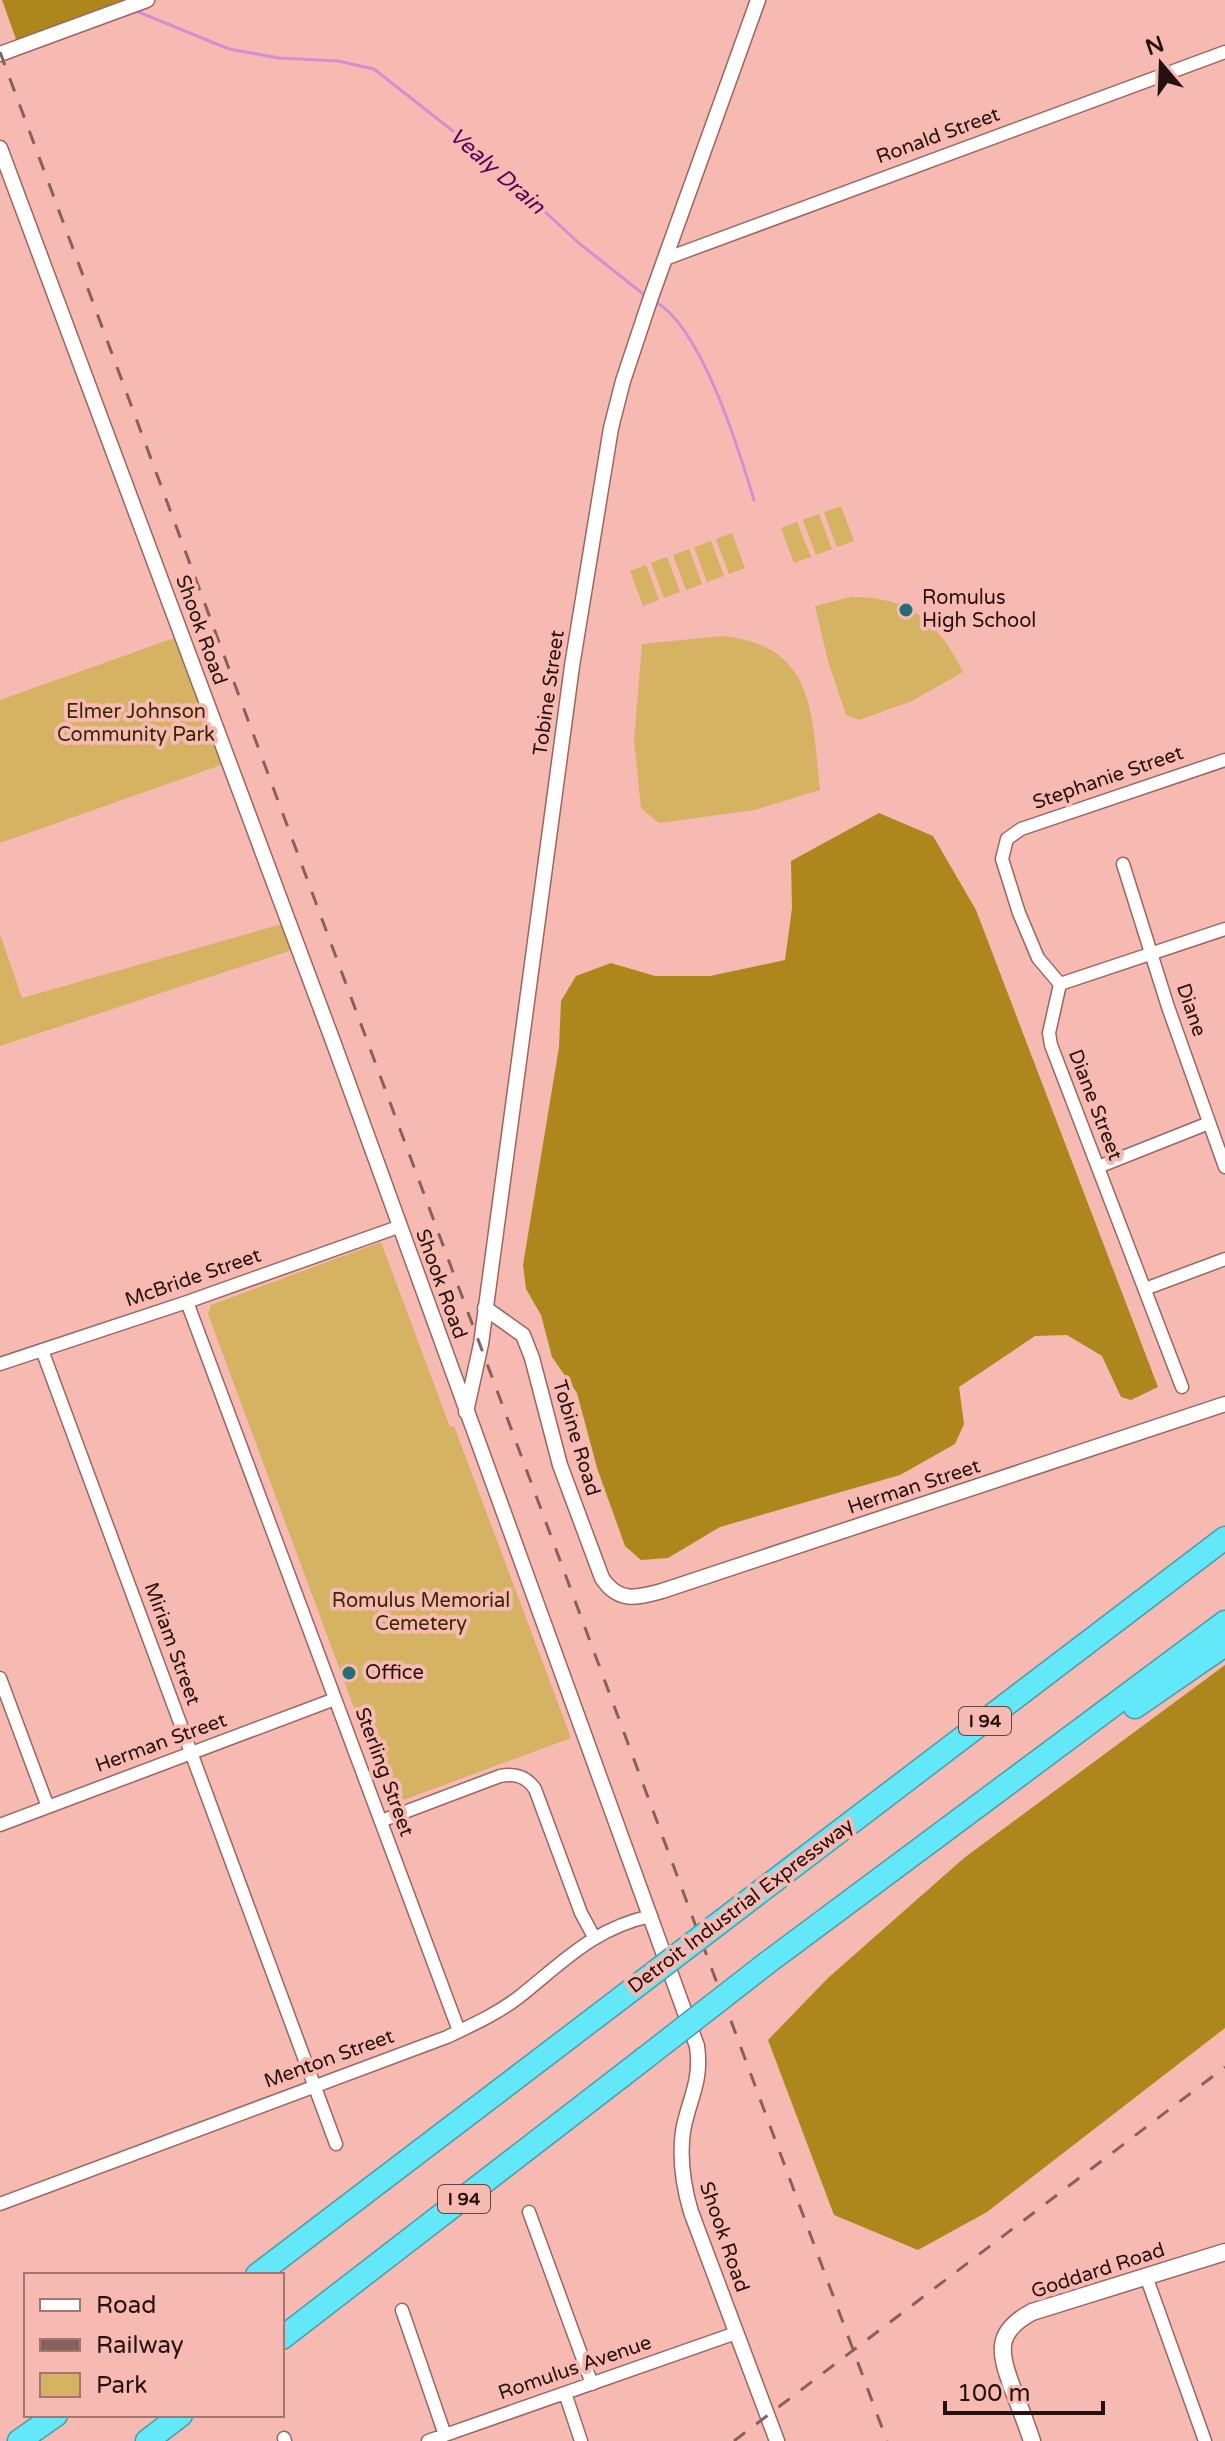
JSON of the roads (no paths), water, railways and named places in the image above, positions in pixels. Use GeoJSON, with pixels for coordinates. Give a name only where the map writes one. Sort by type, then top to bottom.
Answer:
{"type":"FeatureCollection","features":[{"type":"Feature","properties":{"kind":"highway","name":"Detroit Industrial Expressway"},"geometry":{"type":"LineString","coordinates":[[260,2273],[1225,1538]]}},
{"type":"Feature","properties":{"kind":"highway","name":"I 94"},"geometry":{"type":"LineString","coordinates":[[284,2336],[767,1963],[1225,1622]]}},
{"type":"Feature","properties":{"kind":"highway"},"geometry":{"type":"LineString","coordinates":[[767,1963],[781,1966],[1033,1776],[1225,1645]]}},
{"type":"Feature","properties":{"kind":"highway"},"geometry":{"type":"LineString","coordinates":[[19,2441],[53,2417]]}},
{"type":"Feature","properties":{"kind":"highway"},"geometry":{"type":"LineString","coordinates":[[36,2441],[67,2417]]}},
{"type":"Feature","properties":{"kind":"highway"},"geometry":{"type":"LineString","coordinates":[[147,2441],[178,2417]]}},
{"type":"Feature","properties":{"kind":"main road","name":"Goddard Road"},"geometry":{"type":"LineString","coordinates":[[1032,2441],[1003,2363],[1003,2343],[1010,2327],[1032,2312],[1225,2252]]}},
{"type":"Feature","properties":{"kind":"street"},"geometry":{"type":"LineString","coordinates":[[0,54],[147,0]]}},
{"type":"Feature","properties":{"kind":"street","name":"Tobine Street"},"geometry":{"type":"LineString","coordinates":[[466,1412],[481,1344],[572,666],[604,462],[623,381],[758,0]]}},
{"type":"Feature","properties":{"kind":"street","name":"Ronald Street"},"geometry":{"type":"LineString","coordinates":[[665,259],[1225,52]]}},
{"type":"Feature","properties":{"kind":"street","name":"Shook Road"},"geometry":{"type":"LineString","coordinates":[[0,148],[306,969],[697,2046],[698,2081],[683,2133],[683,2180],[691,2212],[777,2441]]}},
{"type":"Feature","properties":{"kind":"street","name":"Stephanie Street"},"geometry":{"type":"LineString","coordinates":[[1060,984],[1041,965],[1019,913],[1002,859],[1007,839],[1021,829],[1225,760]]}},
{"type":"Feature","properties":{"kind":"street","name":"Diane"},"geometry":{"type":"LineString","coordinates":[[1123,864],[1225,1167]]}},
{"type":"Feature","properties":{"kind":"street"},"geometry":{"type":"LineString","coordinates":[[1060,984],[1225,929]]}},
{"type":"Feature","properties":{"kind":"street","name":"Diane Street"},"geometry":{"type":"LineString","coordinates":[[1060,984],[1049,1033],[1051,1045],[1182,1387]]}},
{"type":"Feature","properties":{"kind":"street"},"geometry":{"type":"LineString","coordinates":[[1098,1167],[1209,1123]]}},
{"type":"Feature","properties":{"kind":"street","name":"McBride Street"},"geometry":{"type":"LineString","coordinates":[[0,1364],[398,1227]]}},
{"type":"Feature","properties":{"kind":"street"},"geometry":{"type":"LineString","coordinates":[[1145,1289],[1225,1259]]}},
{"type":"Feature","properties":{"kind":"street","name":"Sterling Street"},"geometry":{"type":"LineString","coordinates":[[187,1302],[459,2031]]}},
{"type":"Feature","properties":{"kind":"street","name":"Tobine Road"},"geometry":{"type":"LineString","coordinates":[[485,1308],[516,1327],[523,1335],[560,1465],[602,1578],[614,1593]]}},
{"type":"Feature","properties":{"kind":"street","name":"Miriam Street"},"geometry":{"type":"LineString","coordinates":[[42,1350],[336,2144]]}},
{"type":"Feature","properties":{"kind":"street","name":"Herman Street"},"geometry":{"type":"LineString","coordinates":[[614,1593],[634,1598],[662,1591],[1225,1404]]}},
{"type":"Feature","properties":{"kind":"street"},"geometry":{"type":"LineString","coordinates":[[0,1678],[48,1807]]}},
{"type":"Feature","properties":{"kind":"street","name":"Herman Street"},"geometry":{"type":"LineString","coordinates":[[0,1825],[335,1699]]}},
{"type":"Feature","properties":{"kind":"street"},"geometry":{"type":"LineString","coordinates":[[381,1821],[500,1776],[521,1776],[535,1789],[581,1913],[594,1937]]}},
{"type":"Feature","properties":{"kind":"street","name":"Menton Street"},"geometry":{"type":"LineString","coordinates":[[0,2204],[459,2031],[516,1999],[594,1937],[627,1921],[651,1916]]}},
{"type":"Feature","properties":{"kind":"street"},"geometry":{"type":"LineString","coordinates":[[529,2212],[592,2384]]}},
{"type":"Feature","properties":{"kind":"street"},"geometry":{"type":"LineString","coordinates":[[1146,2276],[1205,2441]]}},
{"type":"Feature","properties":{"kind":"street"},"geometry":{"type":"LineString","coordinates":[[402,2310],[445,2435]]}},
{"type":"Feature","properties":{"kind":"street","name":"Romulus Avenue"},"geometry":{"type":"LineString","coordinates":[[428,2441],[736,2333]]}},
{"type":"Feature","properties":{"kind":"street"},"geometry":{"type":"LineString","coordinates":[[565,2393],[581,2441]]}},
{"type":"Feature","properties":{"kind":"waterway","name":"Vealy Drain"},"geometry":{"type":"LineString","coordinates":[[136,11],[229,49],[279,58],[338,61],[374,69],[481,153],[580,244],[647,297]]}},
{"type":"Feature","properties":{"kind":"waterway","name":"Vealy Drain"},"geometry":{"type":"LineString","coordinates":[[654,301],[671,314],[702,361],[728,421],[754,500]]}},
{"type":"Feature","properties":{"kind":"railway"},"geometry":{"type":"LineString","coordinates":[[0,52],[887,2441]]}},
{"type":"Feature","properties":{"kind":"railway"},"geometry":{"type":"LineString","coordinates":[[734,2441],[1225,2067]]}},
{"type":"Feature","properties":{"kind":"place","name":"Romulus High School"},"geometry":{"type":"Point","coordinates":[906,610]}},
{"type":"Feature","properties":{"kind":"place","name":"Office"},"geometry":{"type":"Point","coordinates":[349,1673]}},
{"type":"Feature","properties":{"kind":"park label","name":"Elmer Johnson Community Park"},"geometry":{"type":"Point","coordinates":[136,724]}},
{"type":"Feature","properties":{"kind":"park label","name":"Romulus Memorial Cemetery"},"geometry":{"type":"Point","coordinates":[421,1612]}}]}
